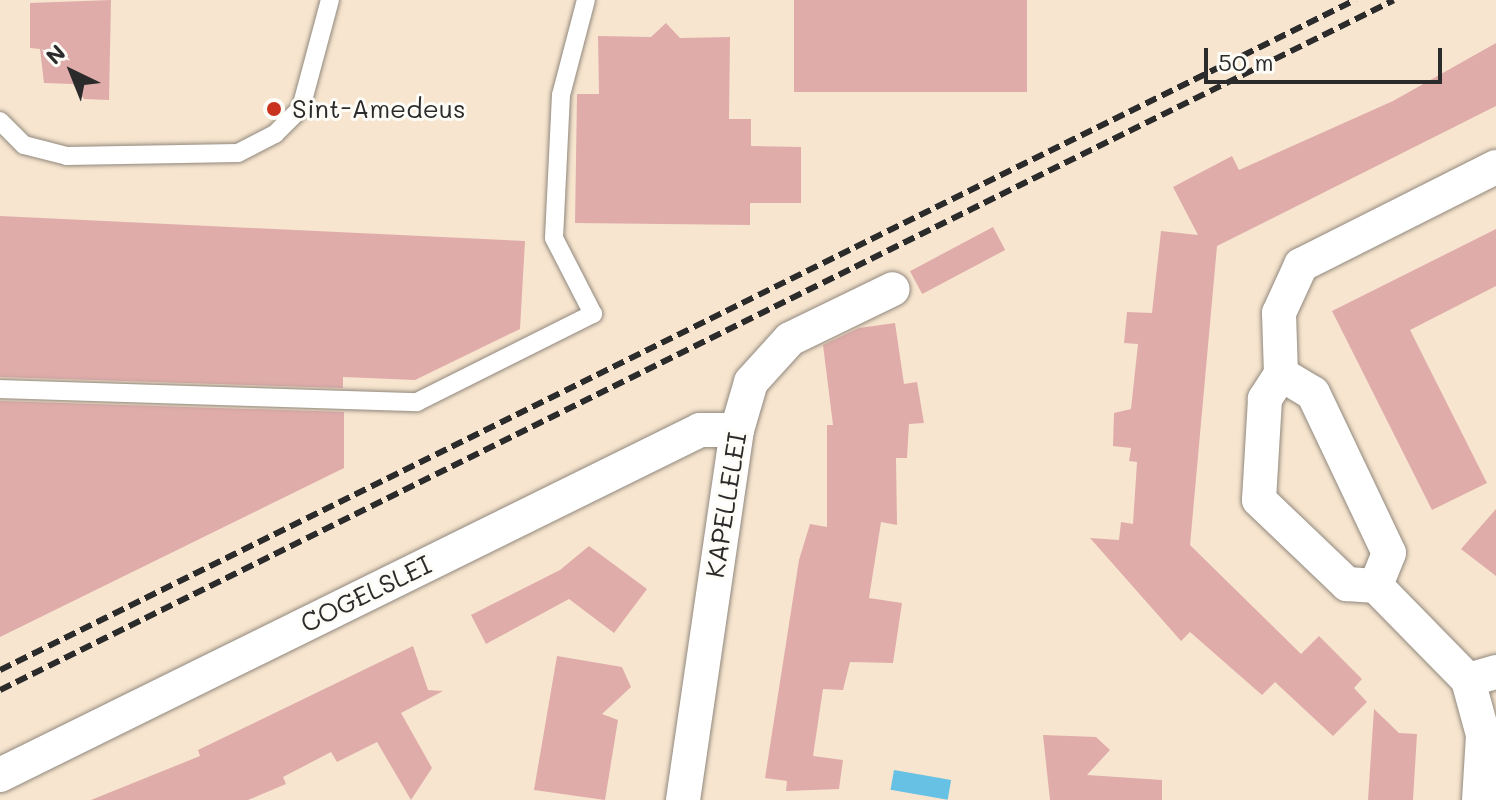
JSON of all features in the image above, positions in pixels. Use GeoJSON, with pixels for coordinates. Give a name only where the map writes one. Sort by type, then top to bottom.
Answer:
{"type":"FeatureCollection","features":[{"type":"Feature","properties":{"kind":"street"},"geometry":{"type":"LineString","coordinates":[[1479,800],[1483,735],[1482,676],[1376,586],[1347,584],[1259,500],[1265,399],[1281,374],[1279,313],[1301,265],[1496,167]]}},
{"type":"Feature","properties":{"kind":"street","name":"KAPELLELEI"},"geometry":{"type":"LineString","coordinates":[[683,800],[737,430],[751,382],[774,350],[893,289]]}},
{"type":"Feature","properties":{"kind":"street"},"geometry":{"type":"LineString","coordinates":[[1281,374],[1313,393],[1389,553],[1376,586]]}},
{"type":"Feature","properties":{"kind":"street","name":"COGELSLEI"},"geometry":{"type":"LineString","coordinates":[[0,775],[700,430],[737,430]]}},
{"type":"Feature","properties":{"kind":"lane"},"geometry":{"type":"LineString","coordinates":[[0,121],[24,145],[67,156],[238,153],[275,134],[301,108],[330,0]]}},
{"type":"Feature","properties":{"kind":"lane"},"geometry":{"type":"LineString","coordinates":[[0,389],[417,402],[593,314],[554,238],[561,95],[586,0]]}},
{"type":"Feature","properties":{"kind":"water"},"geometry":{"type":"Polygon","coordinates":[[[894,770],[951,780],[948,800],[891,790],[894,770]]]}},
{"type":"Feature","properties":{"kind":"building"},"geometry":{"type":"Polygon","coordinates":[[[111,0],[109,100],[84,99],[73,84],[44,83],[40,49],[30,48],[30,3],[111,0]]]}},
{"type":"Feature","properties":{"kind":"building"},"geometry":{"type":"Polygon","coordinates":[[[794,0],[1027,0],[1027,92],[794,92],[794,0]]]}},
{"type":"Feature","properties":{"kind":"building"},"geometry":{"type":"Polygon","coordinates":[[[666,23],[680,38],[730,37],[729,119],[751,119],[751,146],[801,147],[801,203],[750,203],[750,225],[575,223],[577,94],[599,94],[598,36],[651,37],[666,23]]]}},
{"type":"Feature","properties":{"kind":"building"},"geometry":{"type":"Polygon","coordinates":[[[1496,43],[1496,106],[1217,246],[1190,545],[1301,654],[1319,636],[1362,679],[1354,688],[1367,702],[1333,736],[1275,682],[1262,695],[1190,632],[1181,641],[1090,538],[1119,540],[1121,522],[1133,524],[1137,462],[1129,461],[1131,448],[1113,446],[1114,413],[1131,409],[1138,344],[1124,343],[1127,312],[1152,313],[1161,231],[1198,235],[1173,187],[1232,156],[1239,170],[1393,101],[1496,43]]]}},
{"type":"Feature","properties":{"kind":"building"},"geometry":{"type":"Polygon","coordinates":[[[0,216],[525,241],[520,329],[415,380],[343,377],[343,388],[0,377],[0,216]]]}},
{"type":"Feature","properties":{"kind":"building"},"geometry":{"type":"Polygon","coordinates":[[[993,227],[1005,250],[922,294],[910,271],[993,227]]]}},
{"type":"Feature","properties":{"kind":"building"},"geometry":{"type":"Polygon","coordinates":[[[1496,229],[1496,286],[1410,330],[1487,483],[1432,510],[1332,311],[1496,229]]]}},
{"type":"Feature","properties":{"kind":"building"},"geometry":{"type":"Polygon","coordinates":[[[895,323],[904,384],[917,382],[924,423],[909,424],[907,458],[896,458],[897,525],[881,522],[869,598],[902,603],[893,663],[850,662],[843,690],[823,689],[813,756],[843,760],[839,789],[786,791],[787,781],[765,778],[799,560],[810,524],[827,527],[827,425],[833,425],[823,345],[859,328],[895,323]]]}},
{"type":"Feature","properties":{"kind":"building"},"geometry":{"type":"Polygon","coordinates":[[[0,401],[344,412],[344,468],[0,637],[0,401]]]}},
{"type":"Feature","properties":{"kind":"building"},"geometry":{"type":"Polygon","coordinates":[[[1496,509],[1496,576],[1461,549],[1496,509]]]}},
{"type":"Feature","properties":{"kind":"building"},"geometry":{"type":"Polygon","coordinates":[[[589,546],[647,589],[614,633],[569,599],[486,644],[471,615],[560,570],[589,546]]]}},
{"type":"Feature","properties":{"kind":"building"},"geometry":{"type":"Polygon","coordinates":[[[413,646],[428,690],[443,691],[401,713],[432,768],[411,800],[377,742],[337,762],[331,752],[283,777],[286,784],[248,800],[91,800],[200,756],[198,750],[413,646]]]}},
{"type":"Feature","properties":{"kind":"building"},"geometry":{"type":"Polygon","coordinates":[[[557,656],[622,667],[631,687],[602,714],[618,720],[605,800],[534,790],[557,656]]]}},
{"type":"Feature","properties":{"kind":"building"},"geometry":{"type":"Polygon","coordinates":[[[1374,709],[1399,733],[1417,734],[1413,800],[1368,800],[1374,709]]]}},
{"type":"Feature","properties":{"kind":"building"},"geometry":{"type":"Polygon","coordinates":[[[1043,735],[1096,737],[1110,750],[1087,775],[1162,780],[1162,800],[1050,800],[1043,735]]]}},
{"type":"Feature","properties":{"kind":"railway"},"geometry":{"type":"LineString","coordinates":[[0,670],[1355,0]]}},
{"type":"Feature","properties":{"kind":"railway"},"geometry":{"type":"LineString","coordinates":[[0,690],[1394,0]]}},
{"type":"Feature","properties":{"kind":"place","name":"Sint-Amedeus"},"geometry":{"type":"Point","coordinates":[274,109]}}]}
